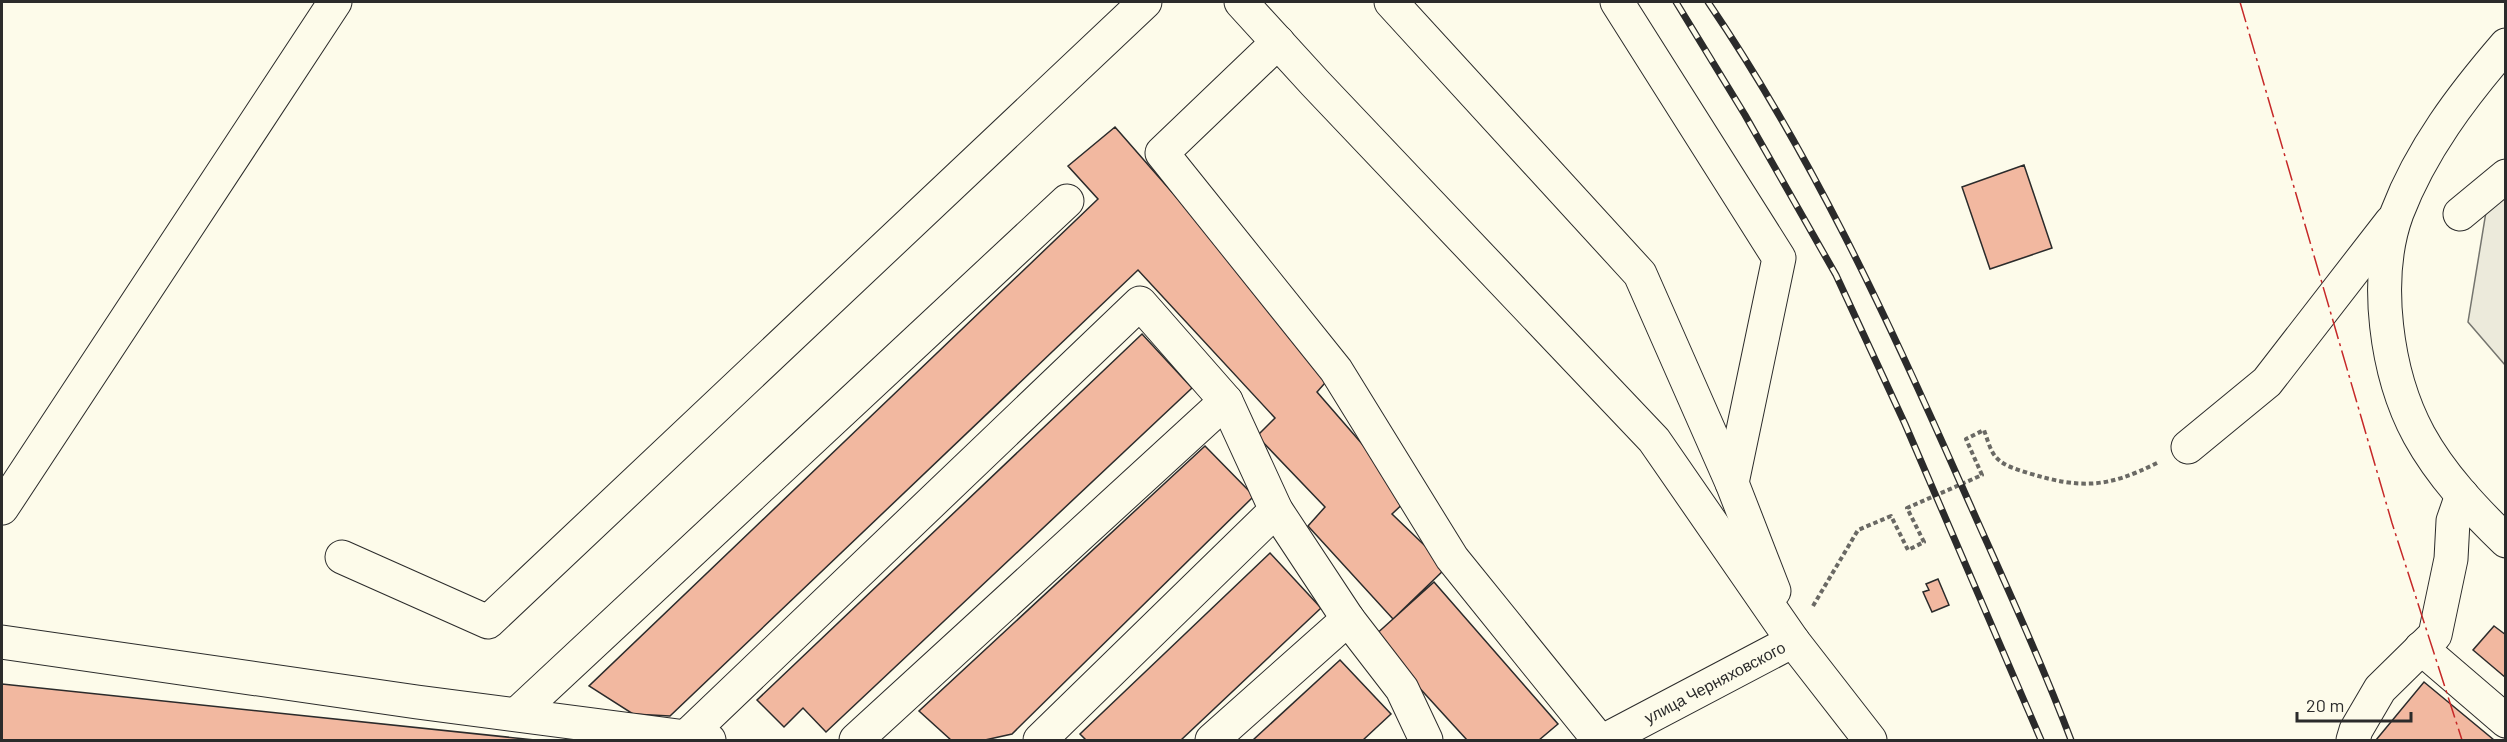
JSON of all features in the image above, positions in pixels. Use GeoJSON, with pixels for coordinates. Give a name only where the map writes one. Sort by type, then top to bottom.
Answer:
{"type":"FeatureCollection","features":[{"type":"Feature","properties":{"kind":"street"},"geometry":{"type":"LineString","coordinates":[[2,508],[335,2]]}},
{"type":"Feature","properties":{"kind":"street"},"geometry":{"type":"LineString","coordinates":[[342,557],[489,622],[1145,2]]}},
{"type":"Feature","properties":{"kind":"street"},"geometry":{"type":"LineString","coordinates":[[1241,2],[1654,440],[1792,641],[1870,741]]}},
{"type":"Feature","properties":{"kind":"street"},"geometry":{"type":"LineString","coordinates":[[1391,2],[1640,274],[1732,483],[1792,641]]}},
{"type":"Feature","properties":{"kind":"street"},"geometry":{"type":"LineString","coordinates":[[1617,2],[1779,258],[1732,483]]}},
{"type":"Feature","properties":{"kind":"street"},"geometry":{"type":"LineString","coordinates":[[1278,42],[1162,153],[1336,370],[1452,558],[1599,741]]}},
{"type":"Feature","properties":{"kind":"street"},"geometry":{"type":"LineString","coordinates":[[2505,45],[2430,144],[2397,215],[2386,258],[2384,291],[2386,328],[2402,394],[2419,434],[2473,510],[2505,541]]}},
{"type":"Feature","properties":{"kind":"street"},"geometry":{"type":"LineString","coordinates":[[2460,214],[2505,176]]}},
{"type":"Feature","properties":{"kind":"street"},"geometry":{"type":"LineString","coordinates":[[519,713],[1067,201]]}},
{"type":"Feature","properties":{"kind":"street"},"geometry":{"type":"LineString","coordinates":[[2188,447],[2266,382],[2397,215]]}},
{"type":"Feature","properties":{"kind":"street"},"geometry":{"type":"LineString","coordinates":[[2,642],[417,702],[519,713],[701,739],[1140,303],[1226,401],[1276,510],[1348,619],[1402,689],[1426,741]]}},
{"type":"Feature","properties":{"kind":"street"},"geometry":{"type":"LineString","coordinates":[[856,741],[1226,401]]}},
{"type":"Feature","properties":{"kind":"street"},"geometry":{"type":"LineString","coordinates":[[2353,741],[2356,729],[2380,689],[2434,635],[2451,559],[2453,521],[2462,495]]}},
{"type":"Feature","properties":{"kind":"street"},"geometry":{"type":"LineString","coordinates":[[1040,741],[1276,510]]}},
{"type":"Feature","properties":{"kind":"street"},"geometry":{"type":"LineString","coordinates":[[1212,741],[1348,619]]}},
{"type":"Feature","properties":{"kind":"street","name":"улица Черняховского"},"geometry":{"type":"LineString","coordinates":[[1605,741],[1792,641]]}},
{"type":"Feature","properties":{"kind":"street"},"geometry":{"type":"LineString","coordinates":[[2421,648],[2505,721]]}},
{"type":"Feature","properties":{"kind":"path"},"geometry":{"type":"LineString","coordinates":[[1792,641],[1858,530],[1891,516],[1908,550],[1924,542],[1907,508],[1982,475],[1966,439],[1984,430],[1995,456],[2008,467],[2051,480],[2089,485],[2127,478],[2188,447]]}},
{"type":"Feature","properties":{"kind":"shaded area"},"geometry":{"type":"Polygon","coordinates":[[[2505,195],[2505,365],[2468,322],[2486,212],[2505,195]]]}},
{"type":"Feature","properties":{"kind":"building"},"geometry":{"type":"Polygon","coordinates":[[[1115,127],[1332,375],[1317,392],[1409,498],[1392,514],[1447,567],[1393,619],[1308,526],[1325,507],[1257,436],[1275,418],[1138,270],[670,716],[633,714],[589,686],[1098,199],[1068,166],[1115,127]]]}},
{"type":"Feature","properties":{"kind":"building"},"geometry":{"type":"Polygon","coordinates":[[[2024,165],[2052,248],[1990,269],[1962,187],[2024,165]]]}},
{"type":"Feature","properties":{"kind":"building"},"geometry":{"type":"Polygon","coordinates":[[[1142,334],[1192,388],[826,732],[803,708],[784,727],[757,700],[1142,334]]]}},
{"type":"Feature","properties":{"kind":"building"},"geometry":{"type":"Polygon","coordinates":[[[1205,446],[1254,496],[1012,734],[985,740],[951,740],[919,711],[1205,446]]]}},
{"type":"Feature","properties":{"kind":"building"},"geometry":{"type":"Polygon","coordinates":[[[1270,553],[1321,608],[1181,740],[1086,740],[1080,734],[1270,553]]]}},
{"type":"Feature","properties":{"kind":"building"},"geometry":{"type":"Polygon","coordinates":[[[1938,579],[1949,605],[1932,612],[1923,592],[1929,590],[1926,584],[1938,579]]]}},
{"type":"Feature","properties":{"kind":"building"},"geometry":{"type":"Polygon","coordinates":[[[1434,582],[1558,724],[1539,740],[1467,740],[1373,637],[1434,582]]]}},
{"type":"Feature","properties":{"kind":"building"},"geometry":{"type":"Polygon","coordinates":[[[2494,626],[2506,635],[2506,678],[2473,650],[2494,626]]]}},
{"type":"Feature","properties":{"kind":"building"},"geometry":{"type":"Polygon","coordinates":[[[1340,660],[1391,714],[1363,740],[1253,740],[1340,660]]]}},
{"type":"Feature","properties":{"kind":"building"},"geometry":{"type":"Polygon","coordinates":[[[2424,682],[2494,740],[2376,740],[2424,682]]]}},
{"type":"Feature","properties":{"kind":"building"},"geometry":{"type":"Polygon","coordinates":[[[2,684],[535,740],[2,740],[2,684]]]}},
{"type":"Feature","properties":{"kind":"railway"},"geometry":{"type":"LineString","coordinates":[[1676,2],[1745,115],[1836,275],[1905,424],[2041,740]]}},
{"type":"Feature","properties":{"kind":"railway"},"geometry":{"type":"LineString","coordinates":[[1708,2],[1780,117],[1845,236],[1932,420],[2045,675],[2071,740]]}},
{"type":"Feature","properties":{"kind":"power"},"geometry":{"type":"LineString","coordinates":[[2240,2],[2392,523],[2462,740]]}}]}
